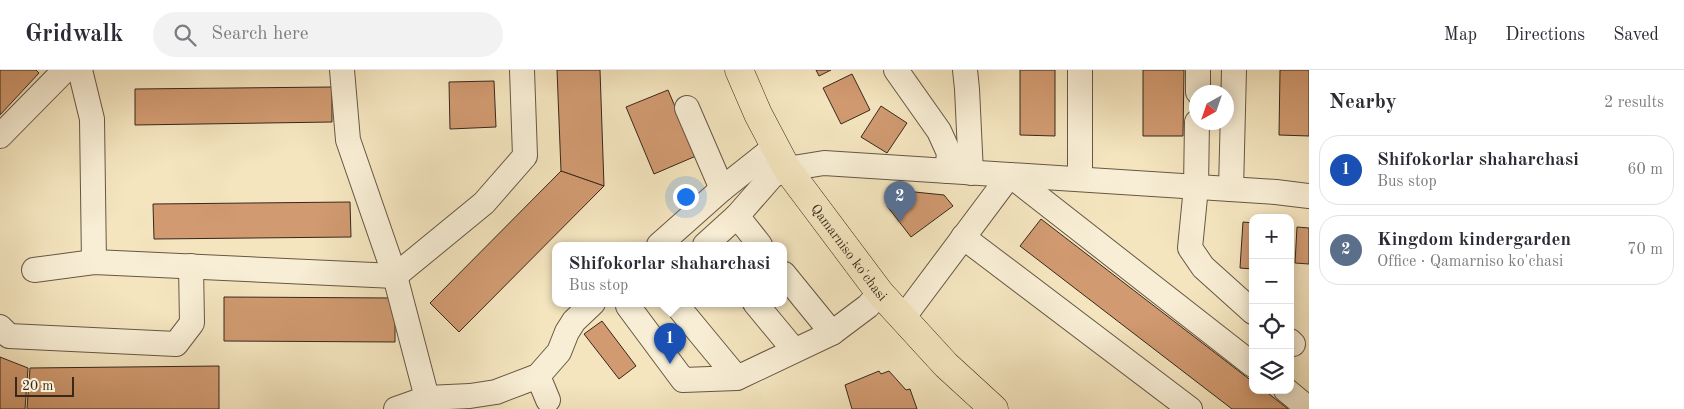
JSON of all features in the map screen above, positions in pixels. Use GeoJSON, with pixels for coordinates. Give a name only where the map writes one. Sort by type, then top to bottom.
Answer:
{"type":"FeatureCollection","features":[{"type":"Feature","properties":{"kind":"main road","name":"Qamarniso ko'chasi"},"geometry":{"type":"LineString","coordinates":[[722,70],[774,162],[874,300],[935,376],[968,409]]}},
{"type":"Feature","properties":{"kind":"main road","name":"Qamarniso ko'chasi"},"geometry":{"type":"LineString","coordinates":[[738,70],[774,162]]}},
{"type":"Feature","properties":{"kind":"main road","name":"Qamarniso ko'chasi"},"geometry":{"type":"LineString","coordinates":[[874,300],[903,318],[946,365],[994,409]]}},
{"type":"Feature","properties":{"kind":"street"},"geometry":{"type":"LineString","coordinates":[[0,136],[65,70]]}},
{"type":"Feature","properties":{"kind":"street"},"geometry":{"type":"LineString","coordinates":[[80,70],[92,119],[94,262]]}},
{"type":"Feature","properties":{"kind":"street"},"geometry":{"type":"LineString","coordinates":[[342,70],[348,140],[395,276],[432,403]]}},
{"type":"Feature","properties":{"kind":"street"},"geometry":{"type":"LineString","coordinates":[[34,270],[94,262],[395,276],[484,203],[525,156],[522,70]]}},
{"type":"Feature","properties":{"kind":"street"},"geometry":{"type":"LineString","coordinates":[[896,70],[940,130],[949,153],[947,171]]}},
{"type":"Feature","properties":{"kind":"street"},"geometry":{"type":"LineString","coordinates":[[965,70],[972,173]]}},
{"type":"Feature","properties":{"kind":"street"},"geometry":{"type":"LineString","coordinates":[[1080,70],[1080,179]]}},
{"type":"Feature","properties":{"kind":"street"},"geometry":{"type":"LineString","coordinates":[[1198,70],[1198,85]]}},
{"type":"Feature","properties":{"kind":"street"},"geometry":{"type":"LineString","coordinates":[[1231,189],[1234,70]]}},
{"type":"Feature","properties":{"kind":"street"},"geometry":{"type":"LineString","coordinates":[[687,108],[722,189]]}},
{"type":"Feature","properties":{"kind":"street"},"geometry":{"type":"LineString","coordinates":[[1197,130],[1196,187],[1190,248],[1203,267],[1249,308]]}},
{"type":"Feature","properties":{"kind":"street"},"geometry":{"type":"LineString","coordinates":[[710,242],[737,216],[774,162]]}},
{"type":"Feature","properties":{"kind":"street"},"geometry":{"type":"LineString","coordinates":[[662,242],[722,189],[774,162],[824,163],[1080,179],[1309,196]]}},
{"type":"Feature","properties":{"kind":"street"},"geometry":{"type":"LineString","coordinates":[[903,318],[1010,175]]}},
{"type":"Feature","properties":{"kind":"street"},"geometry":{"type":"LineString","coordinates":[[1010,175],[1249,362]]}},
{"type":"Feature","properties":{"kind":"street"},"geometry":{"type":"LineString","coordinates":[[737,216],[758,242]]}},
{"type":"Feature","properties":{"kind":"street"},"geometry":{"type":"LineString","coordinates":[[963,237],[1190,409]]}},
{"type":"Feature","properties":{"kind":"street"},"geometry":{"type":"LineString","coordinates":[[0,327],[9,336],[176,344],[192,323],[191,266]]}},
{"type":"Feature","properties":{"kind":"street"},"geometry":{"type":"LineString","coordinates":[[787,278],[832,333]]}},
{"type":"Feature","properties":{"kind":"street"},"geometry":{"type":"LineString","coordinates":[[629,307],[683,380],[737,378],[832,333],[874,300]]}},
{"type":"Feature","properties":{"kind":"street"},"geometry":{"type":"LineString","coordinates":[[396,409],[496,392],[538,376],[558,352],[574,321],[589,307]]}},
{"type":"Feature","properties":{"kind":"street"},"geometry":{"type":"LineString","coordinates":[[678,307],[737,378]]}},
{"type":"Feature","properties":{"kind":"street"},"geometry":{"type":"LineString","coordinates":[[757,307],[794,350]]}},
{"type":"Feature","properties":{"kind":"street"},"geometry":{"type":"LineString","coordinates":[[538,376],[548,400]]}},
{"type":"Feature","properties":{"kind":"street"},"geometry":{"type":"LineString","coordinates":[[1291,394],[1309,409]]}},
{"type":"Feature","properties":{"kind":"building"},"geometry":{"type":"Polygon","coordinates":[[[0,70],[36,70],[39,73],[0,115],[0,70]]]}},
{"type":"Feature","properties":{"kind":"building"},"geometry":{"type":"Polygon","coordinates":[[[557,70],[600,70],[604,186],[561,171],[557,70]]]}},
{"type":"Feature","properties":{"kind":"building"},"geometry":{"type":"Polygon","coordinates":[[[816,70],[831,70],[819,76],[816,70]]]}},
{"type":"Feature","properties":{"kind":"building"},"geometry":{"type":"Polygon","coordinates":[[[1020,70],[1055,70],[1055,136],[1020,135],[1020,70]]]}},
{"type":"Feature","properties":{"kind":"building"},"geometry":{"type":"Polygon","coordinates":[[[1143,70],[1184,70],[1183,136],[1143,136],[1143,70]]]}},
{"type":"Feature","properties":{"kind":"building"},"geometry":{"type":"Polygon","coordinates":[[[1280,70],[1309,70],[1309,136],[1279,135],[1280,70]]]}},
{"type":"Feature","properties":{"kind":"building"},"geometry":{"type":"Polygon","coordinates":[[[852,74],[870,110],[841,124],[823,88],[852,74]]]}},
{"type":"Feature","properties":{"kind":"building"},"geometry":{"type":"Polygon","coordinates":[[[494,81],[496,127],[450,129],[449,82],[494,81]]]}},
{"type":"Feature","properties":{"kind":"building"},"geometry":{"type":"Polygon","coordinates":[[[332,87],[332,122],[135,125],[135,89],[332,87]]]}},
{"type":"Feature","properties":{"kind":"building"},"geometry":{"type":"Polygon","coordinates":[[[668,90],[696,156],[654,174],[626,107],[668,90]]]}},
{"type":"Feature","properties":{"kind":"building"},"geometry":{"type":"Polygon","coordinates":[[[881,106],[907,123],[887,153],[861,137],[881,106]]]}},
{"type":"Feature","properties":{"kind":"building"},"geometry":{"type":"Polygon","coordinates":[[[561,171],[604,186],[459,332],[430,303],[561,171]]]}},
{"type":"Feature","properties":{"kind":"building"},"geometry":{"type":"Polygon","coordinates":[[[905,191],[944,195],[953,206],[911,237],[887,206],[905,191]]]}},
{"type":"Feature","properties":{"kind":"building"},"geometry":{"type":"Polygon","coordinates":[[[350,202],[351,237],[154,239],[153,204],[350,202]]]}},
{"type":"Feature","properties":{"kind":"building"},"geometry":{"type":"Polygon","coordinates":[[[1041,219],[1249,379],[1249,394],[1269,394],[1288,409],[1232,409],[1020,246],[1041,219]]]}},
{"type":"Feature","properties":{"kind":"building"},"geometry":{"type":"Polygon","coordinates":[[[1243,222],[1249,223],[1249,269],[1240,268],[1243,222]]]}},
{"type":"Feature","properties":{"kind":"building"},"geometry":{"type":"Polygon","coordinates":[[[1297,227],[1309,228],[1309,264],[1295,263],[1297,227]]]}},
{"type":"Feature","properties":{"kind":"building"},"geometry":{"type":"Polygon","coordinates":[[[224,297],[395,298],[395,342],[224,341],[224,297]]]}},
{"type":"Feature","properties":{"kind":"building"},"geometry":{"type":"Polygon","coordinates":[[[602,321],[636,366],[619,379],[584,334],[602,321]]]}},
{"type":"Feature","properties":{"kind":"building"},"geometry":{"type":"Polygon","coordinates":[[[0,357],[28,368],[25,409],[0,409],[0,357]]]}},
{"type":"Feature","properties":{"kind":"building"},"geometry":{"type":"Polygon","coordinates":[[[219,366],[219,409],[27,409],[30,368],[219,366]]]}},
{"type":"Feature","properties":{"kind":"building"},"geometry":{"type":"Polygon","coordinates":[[[879,371],[881,374],[889,371],[906,390],[910,389],[917,409],[852,409],[845,385],[879,371]]]}},
{"type":"Feature","properties":{"kind":"place","name":"Kingdom kindergarden"},"geometry":{"type":"Point","coordinates":[900,222]}},
{"type":"Feature","properties":{"kind":"place","name":"Shifokorlar shaharchasi"},"geometry":{"type":"Point","coordinates":[670,364]}}]}
